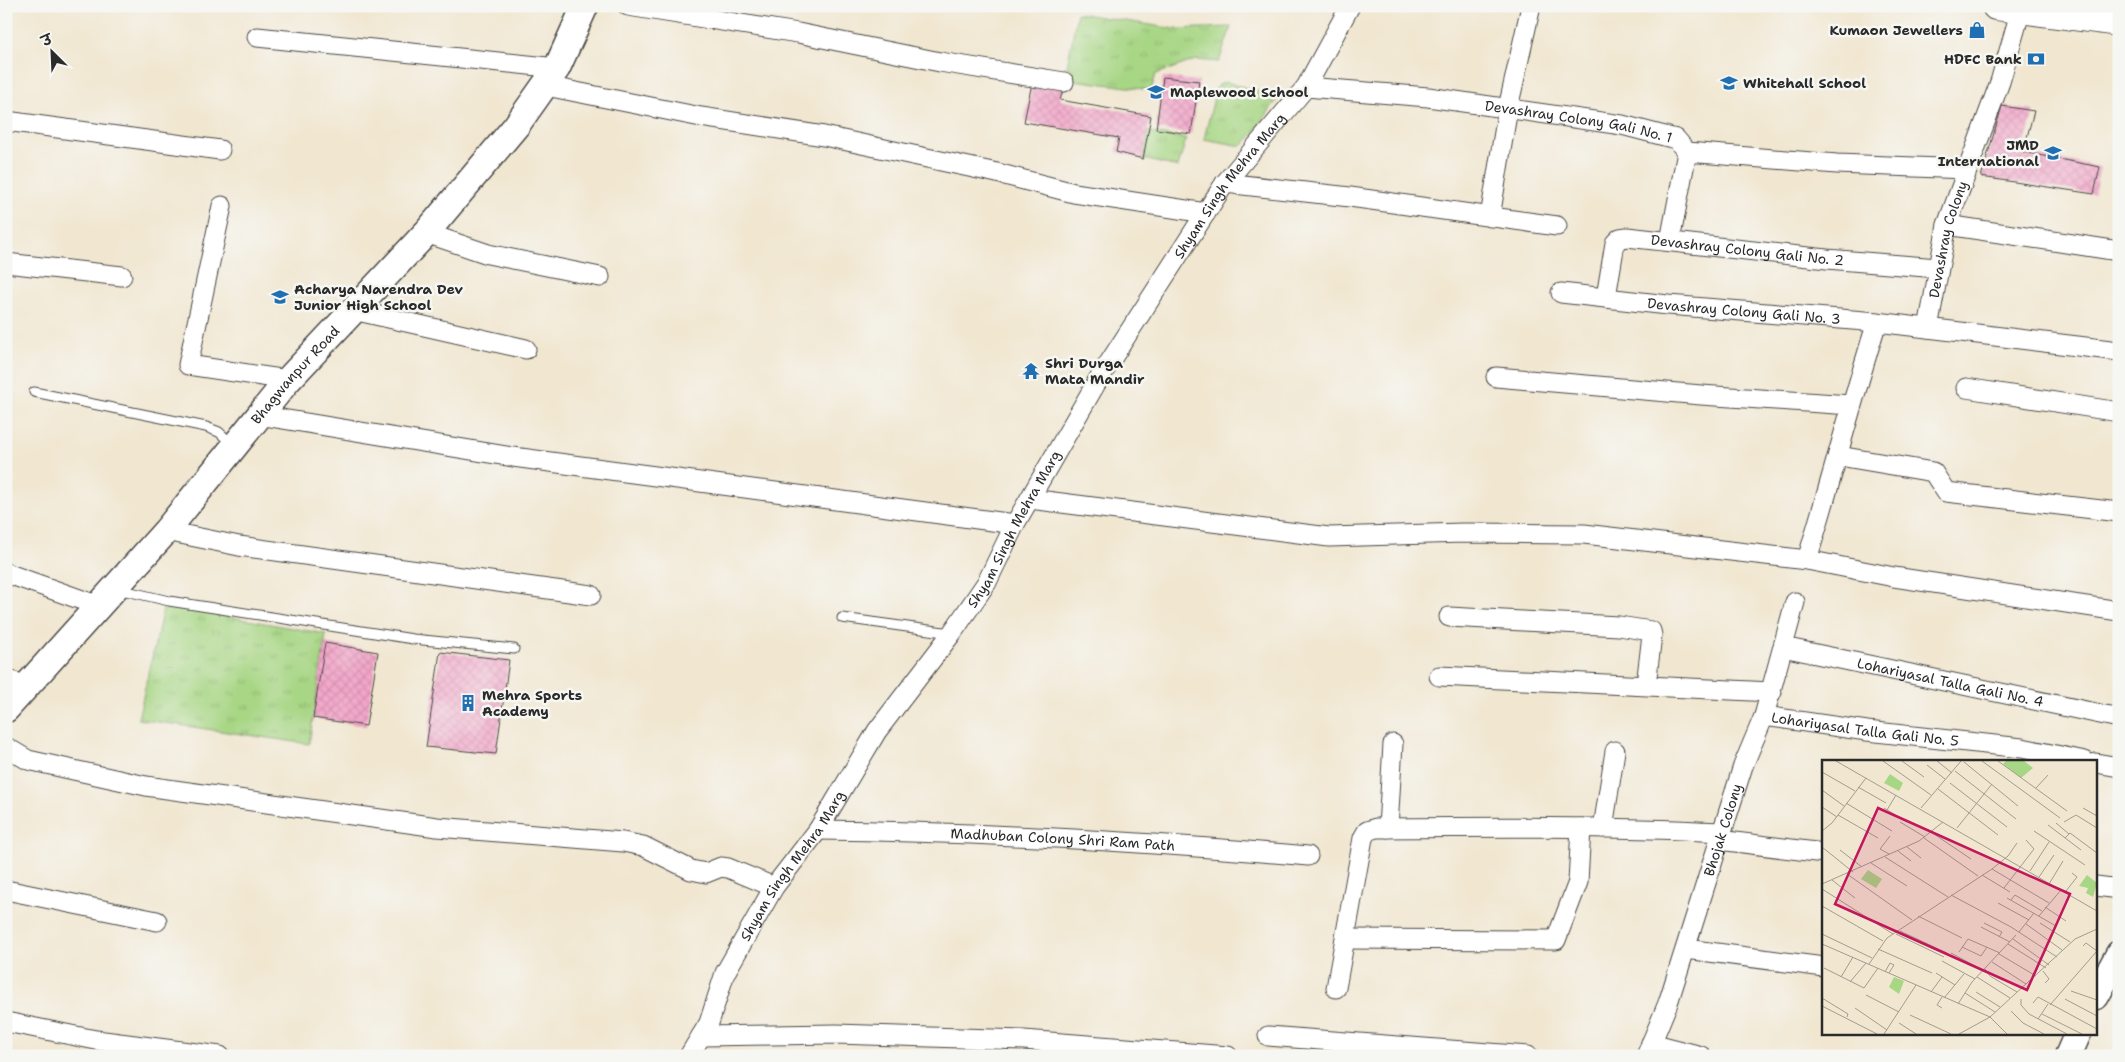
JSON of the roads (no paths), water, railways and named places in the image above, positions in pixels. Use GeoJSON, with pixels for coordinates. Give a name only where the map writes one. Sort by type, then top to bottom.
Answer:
{"type":"FeatureCollection","features":[{"type":"Feature","properties":{"kind":"main road"},"geometry":{"type":"LineString","coordinates":[[2013,7],[2119,22]]}},
{"type":"Feature","properties":{"kind":"street","name":"Bhagwanpur Road"},"geometry":{"type":"LineString","coordinates":[[6,709],[17,682],[107,597],[166,531],[233,445],[288,380],[426,233],[516,126],[552,77],[585,6]]}},
{"type":"Feature","properties":{"kind":"street"},"geometry":{"type":"LineString","coordinates":[[628,6],[798,33],[940,62],[1064,82]]}},
{"type":"Feature","properties":{"kind":"street","name":"Shyam Singh Mehra Marg"},"geometry":{"type":"LineString","coordinates":[[689,1056],[709,1023],[725,973],[774,888],[818,830],[877,731],[952,633],[987,582],[1015,524],[1098,380],[1226,183],[1306,87],[1350,6]]}},
{"type":"Feature","properties":{"kind":"street"},"geometry":{"type":"LineString","coordinates":[[1490,217],[1508,108],[1531,6]]}},
{"type":"Feature","properties":{"kind":"street","name":"Devashray Colony"},"geometry":{"type":"LineString","coordinates":[[1928,328],[1947,225],[1966,169],[2000,82],[2013,7]]}},
{"type":"Feature","properties":{"kind":"street"},"geometry":{"type":"LineString","coordinates":[[257,38],[552,77],[701,117],[824,136],[997,173],[1074,193],[1206,213]]}},
{"type":"Feature","properties":{"kind":"street","name":"Devashray Colony Gali No. 1"},"geometry":{"type":"LineString","coordinates":[[1306,87],[1428,97],[1631,127],[1676,139],[1687,152],[1837,164],[1966,169]]}},
{"type":"Feature","properties":{"kind":"street"},"geometry":{"type":"LineString","coordinates":[[6,120],[220,150]]}},
{"type":"Feature","properties":{"kind":"street"},"geometry":{"type":"LineString","coordinates":[[1670,241],[1687,152]]}},
{"type":"Feature","properties":{"kind":"street"},"geometry":{"type":"LineString","coordinates":[[1226,183],[1557,226]]}},
{"type":"Feature","properties":{"kind":"street"},"geometry":{"type":"LineString","coordinates":[[222,206],[188,366],[288,380]]}},
{"type":"Feature","properties":{"kind":"street"},"geometry":{"type":"LineString","coordinates":[[1947,225],[2119,251]]}},
{"type":"Feature","properties":{"kind":"street"},"geometry":{"type":"LineString","coordinates":[[426,233],[488,254],[600,277]]}},
{"type":"Feature","properties":{"kind":"street","name":"Devashray Colony Gali No. 2"},"geometry":{"type":"LineString","coordinates":[[1606,297],[1616,243],[1620,238],[1670,241],[1827,259],[1938,268]]}},
{"type":"Feature","properties":{"kind":"street"},"geometry":{"type":"LineString","coordinates":[[6,262],[122,276]]}},
{"type":"Feature","properties":{"kind":"street","name":"Devashray Colony Gali No. 3"},"geometry":{"type":"LineString","coordinates":[[1561,293],[1668,305],[1928,328]]}},
{"type":"Feature","properties":{"kind":"street"},"geometry":{"type":"LineString","coordinates":[[353,310],[526,349]]}},
{"type":"Feature","properties":{"kind":"street"},"geometry":{"type":"LineString","coordinates":[[1807,560],[1851,405],[1877,322]]}},
{"type":"Feature","properties":{"kind":"street"},"geometry":{"type":"LineString","coordinates":[[1928,328],[2119,351]]}},
{"type":"Feature","properties":{"kind":"street"},"geometry":{"type":"LineString","coordinates":[[1496,377],[1701,395],[1851,405]]}},
{"type":"Feature","properties":{"kind":"street"},"geometry":{"type":"LineString","coordinates":[[1966,388],[2119,412]]}},
{"type":"Feature","properties":{"kind":"street"},"geometry":{"type":"LineString","coordinates":[[258,415],[513,457],[1015,524]]}},
{"type":"Feature","properties":{"kind":"street"},"geometry":{"type":"LineString","coordinates":[[1838,456],[1933,472],[1946,492],[2119,512]]}},
{"type":"Feature","properties":{"kind":"street"},"geometry":{"type":"LineString","coordinates":[[1030,499],[1329,537],[1463,533],[1584,534],[1807,560],[1894,578],[2119,611]]}},
{"type":"Feature","properties":{"kind":"street"},"geometry":{"type":"LineString","coordinates":[[166,531],[239,546],[591,595]]}},
{"type":"Feature","properties":{"kind":"street"},"geometry":{"type":"LineString","coordinates":[[6,573],[107,597]]}},
{"type":"Feature","properties":{"kind":"street","name":"Bhojak Colony"},"geometry":{"type":"LineString","coordinates":[[1649,1050],[1668,1003],[1686,949],[1743,766],[1772,692],[1795,602]]}},
{"type":"Feature","properties":{"kind":"street"},"geometry":{"type":"LineString","coordinates":[[1449,617],[1619,626],[1651,631],[1646,685]]}},
{"type":"Feature","properties":{"kind":"street","name":"Lohariyasal Talla Gali No. 4"},"geometry":{"type":"LineString","coordinates":[[1783,647],[2119,718]]}},
{"type":"Feature","properties":{"kind":"street"},"geometry":{"type":"LineString","coordinates":[[1439,676],[1772,692]]}},
{"type":"Feature","properties":{"kind":"street","name":"Lohariyasal Talla Gali No. 5"},"geometry":{"type":"LineString","coordinates":[[1764,716],[1867,731],[2022,748],[2080,760]]}},
{"type":"Feature","properties":{"kind":"street"},"geometry":{"type":"LineString","coordinates":[[1388,828],[1394,744]]}},
{"type":"Feature","properties":{"kind":"street"},"geometry":{"type":"LineString","coordinates":[[6,747],[28,760],[146,786],[437,827],[623,842],[643,846],[691,870],[706,873],[721,867],[728,868],[774,888]]}},
{"type":"Feature","properties":{"kind":"street"},"geometry":{"type":"LineString","coordinates":[[1603,828],[1615,751]]}},
{"type":"Feature","properties":{"kind":"street"},"geometry":{"type":"LineString","coordinates":[[2098,763],[2119,767]]}},
{"type":"Feature","properties":{"kind":"street"},"geometry":{"type":"LineString","coordinates":[[1336,988],[1363,838],[1367,831],[1376,828],[1603,828],[1720,836],[1822,853]]}},
{"type":"Feature","properties":{"kind":"street"},"geometry":{"type":"LineString","coordinates":[[1345,939],[1556,940],[1578,882],[1581,828]]}},
{"type":"Feature","properties":{"kind":"street","name":"Madhuban Colony Shri Ram Path"},"geometry":{"type":"LineString","coordinates":[[818,830],[939,832],[1118,841],[1308,856]]}},
{"type":"Feature","properties":{"kind":"street"},"geometry":{"type":"LineString","coordinates":[[2098,886],[2119,889]]}},
{"type":"Feature","properties":{"kind":"street"},"geometry":{"type":"LineString","coordinates":[[6,890],[157,921]]}},
{"type":"Feature","properties":{"kind":"street"},"geometry":{"type":"LineString","coordinates":[[1686,949],[1822,967]]}},
{"type":"Feature","properties":{"kind":"street"},"geometry":{"type":"LineString","coordinates":[[2098,992],[2119,954]]}},
{"type":"Feature","properties":{"kind":"street"},"geometry":{"type":"LineString","coordinates":[[6,1022],[96,1040],[220,1056]]}},
{"type":"Feature","properties":{"kind":"street"},"geometry":{"type":"LineString","coordinates":[[701,1036],[836,1034],[1004,1040],[1228,1056]]}},
{"type":"Feature","properties":{"kind":"street"},"geometry":{"type":"LineString","coordinates":[[2068,1056],[2078,1034]]}},
{"type":"Feature","properties":{"kind":"street"},"geometry":{"type":"LineString","coordinates":[[1268,1036],[1432,1053],[1528,1056]]}},
{"type":"Feature","properties":{"kind":"street"},"geometry":{"type":"LineString","coordinates":[[1649,1050],[1702,1056]]}},
{"type":"Feature","properties":{"kind":"lane"},"geometry":{"type":"LineString","coordinates":[[34,392],[206,427],[219,432],[233,445]]}},
{"type":"Feature","properties":{"kind":"lane"},"geometry":{"type":"LineString","coordinates":[[107,597],[169,601],[413,639],[514,649]]}},
{"type":"Feature","properties":{"kind":"lane"},"geometry":{"type":"LineString","coordinates":[[842,618],[952,633]]}},
{"type":"Feature","properties":{"kind":"place","name":"Kumaon Jewellers"},"geometry":{"type":"Point","coordinates":[1977,30]}},
{"type":"Feature","properties":{"kind":"place","name":"HDFC Bank"},"geometry":{"type":"Point","coordinates":[2036,59]}},
{"type":"Feature","properties":{"kind":"place","name":"Whitehall School"},"geometry":{"type":"Point","coordinates":[1729,83]}},
{"type":"Feature","properties":{"kind":"place","name":"Maplewood School"},"geometry":{"type":"Point","coordinates":[1156,92]}},
{"type":"Feature","properties":{"kind":"place","name":"JMD International"},"geometry":{"type":"Point","coordinates":[2053,153]}},
{"type":"Feature","properties":{"kind":"place","name":"Acharya Narendra Dev Junior High School"},"geometry":{"type":"Point","coordinates":[280,297]}},
{"type":"Feature","properties":{"kind":"place","name":"Shri Durga Mata Mandir"},"geometry":{"type":"Point","coordinates":[1031,371]}},
{"type":"Feature","properties":{"kind":"place","name":"Mehra Sports Academy"},"geometry":{"type":"Point","coordinates":[468,703]}}]}
